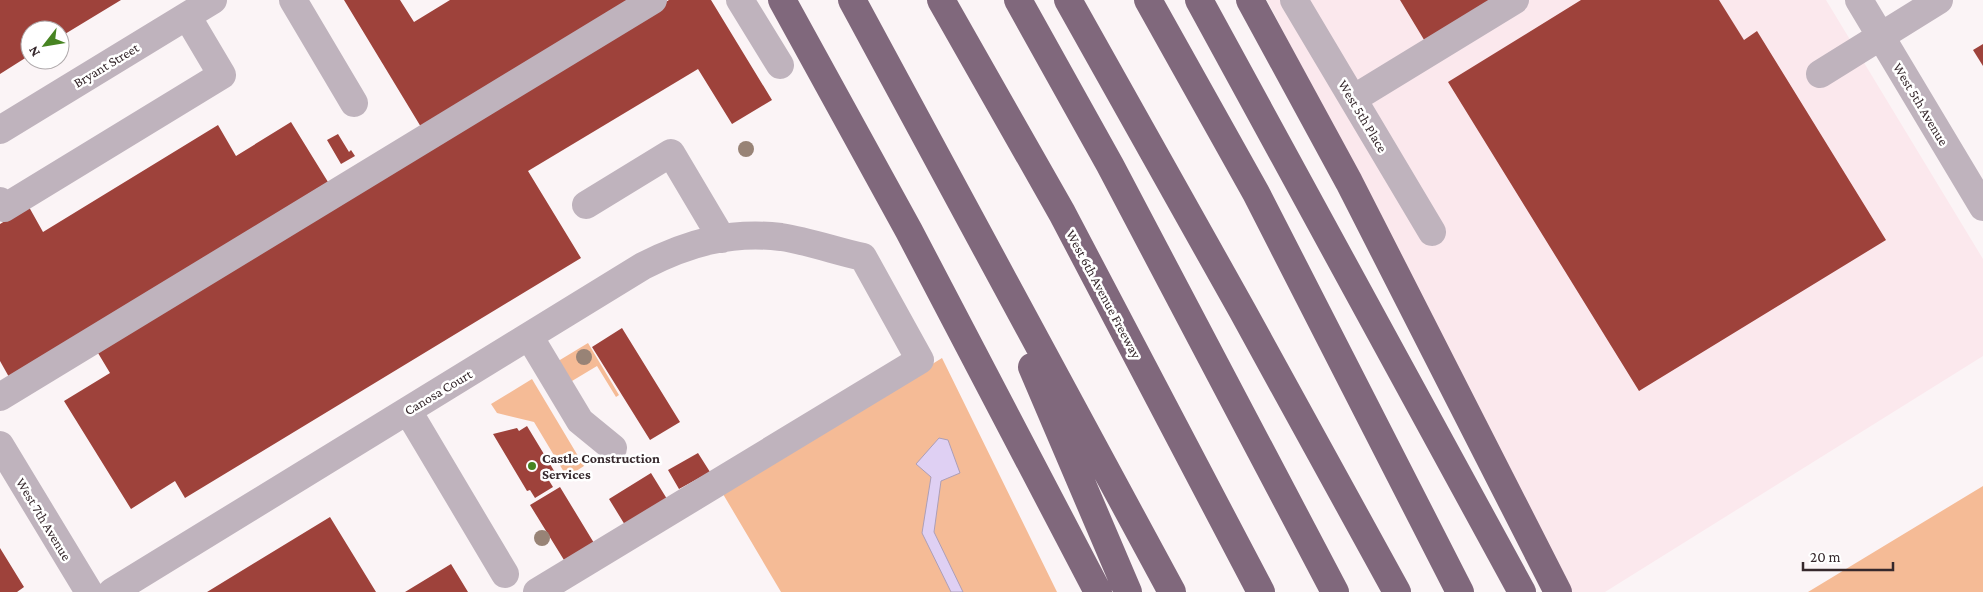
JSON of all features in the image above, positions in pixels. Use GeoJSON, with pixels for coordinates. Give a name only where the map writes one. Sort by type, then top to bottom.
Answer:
{"type":"FeatureCollection","features":[{"type":"Feature","properties":{"kind":"highway"},"geometry":{"type":"LineString","coordinates":[[782,0],[918,248],[1098,592]]}},
{"type":"Feature","properties":{"kind":"highway"},"geometry":{"type":"LineString","coordinates":[[852,0],[1172,592]]}},
{"type":"Feature","properties":{"kind":"highway","name":"West 6th Avenue Freeway"},"geometry":{"type":"LineString","coordinates":[[941,0],[1062,213],[1261,592]]}},
{"type":"Feature","properties":{"kind":"highway"},"geometry":{"type":"LineString","coordinates":[[1018,0],[1110,165],[1335,592]]}},
{"type":"Feature","properties":{"kind":"highway"},"geometry":{"type":"LineString","coordinates":[[1068,0],[1237,301],[1397,592]]}},
{"type":"Feature","properties":{"kind":"highway"},"geometry":{"type":"LineString","coordinates":[[1148,0],[1256,193],[1460,592]]}},
{"type":"Feature","properties":{"kind":"highway"},"geometry":{"type":"LineString","coordinates":[[1199,0],[1522,592]]}},
{"type":"Feature","properties":{"kind":"highway"},"geometry":{"type":"LineString","coordinates":[[1250,0],[1349,182],[1558,592]]}},
{"type":"Feature","properties":{"kind":"highway"},"geometry":{"type":"LineString","coordinates":[[965,209],[1128,592]]}},
{"type":"Feature","properties":{"kind":"street","name":"Bryant Street"},"geometry":{"type":"LineString","coordinates":[[0,130],[213,0]]}},
{"type":"Feature","properties":{"kind":"street"},"geometry":{"type":"LineString","coordinates":[[292,0],[354,103]]}},
{"type":"Feature","properties":{"kind":"street"},"geometry":{"type":"LineString","coordinates":[[0,397],[653,0]]}},
{"type":"Feature","properties":{"kind":"street"},"geometry":{"type":"LineString","coordinates":[[740,0],[780,65]]}},
{"type":"Feature","properties":{"kind":"street","name":"West 5th Place"},"geometry":{"type":"LineString","coordinates":[[1294,0],[1432,232]]}},
{"type":"Feature","properties":{"kind":"street"},"geometry":{"type":"LineString","coordinates":[[1353,99],[1515,0]]}},
{"type":"Feature","properties":{"kind":"street","name":"West 5th Avenue"},"geometry":{"type":"LineString","coordinates":[[1859,0],[1983,207]]}},
{"type":"Feature","properties":{"kind":"street"},"geometry":{"type":"LineString","coordinates":[[1820,74],[1939,0]]}},
{"type":"Feature","properties":{"kind":"street"},"geometry":{"type":"LineString","coordinates":[[0,201],[4,208],[222,75],[187,16]]}},
{"type":"Feature","properties":{"kind":"street"},"geometry":{"type":"LineString","coordinates":[[586,205],[671,154],[722,238]]}},
{"type":"Feature","properties":{"kind":"street","name":"Canosa Court"},"geometry":{"type":"LineString","coordinates":[[112,592],[644,266],[664,256],[689,245],[722,238],[781,237],[863,258],[920,360],[537,592]]}},
{"type":"Feature","properties":{"kind":"street"},"geometry":{"type":"LineString","coordinates":[[529,336],[580,421],[613,448]]}},
{"type":"Feature","properties":{"kind":"street"},"geometry":{"type":"LineString","coordinates":[[408,411],[505,574]]}},
{"type":"Feature","properties":{"kind":"street","name":"West 7th Avenue"},"geometry":{"type":"LineString","coordinates":[[0,445],[89,592]]}},
{"type":"Feature","properties":{"kind":"shaded area"},"geometry":{"type":"Polygon","coordinates":[[[1267,0],[1826,0],[1983,259],[1983,356],[1605,592],[1571,592],[1267,0]]]}},
{"type":"Feature","properties":{"kind":"shaded area"},"geometry":{"type":"Polygon","coordinates":[[[588,343],[619,395],[616,397],[597,366],[562,387],[550,366],[588,343]]]}},
{"type":"Feature","properties":{"kind":"shaded area"},"geometry":{"type":"Polygon","coordinates":[[[942,358],[1057,592],[781,592],[723,494],[942,358]]]}},
{"type":"Feature","properties":{"kind":"shaded area"},"geometry":{"type":"Polygon","coordinates":[[[532,379],[584,466],[567,477],[534,422],[497,413],[491,404],[532,379]]]}},
{"type":"Feature","properties":{"kind":"shaded area"},"geometry":{"type":"Polygon","coordinates":[[[939,438],[948,440],[960,473],[941,481],[934,532],[963,592],[951,592],[922,533],[931,477],[916,464],[939,438]]]}},
{"type":"Feature","properties":{"kind":"shaded area"},"geometry":{"type":"Polygon","coordinates":[[[1983,486],[1983,592],[1808,592],[1983,486]]]}},
{"type":"Feature","properties":{"kind":"building"},"geometry":{"type":"Polygon","coordinates":[[[0,0],[121,0],[70,31],[70,20],[20,20],[20,61],[0,74],[0,0]]]}},
{"type":"Feature","properties":{"kind":"building"},"geometry":{"type":"Polygon","coordinates":[[[344,0],[400,0],[414,22],[450,0],[629,0],[421,127],[344,0]]]}},
{"type":"Feature","properties":{"kind":"building"},"geometry":{"type":"Polygon","coordinates":[[[669,0],[711,0],[772,100],[732,124],[698,69],[528,171],[581,258],[185,498],[175,481],[131,509],[64,401],[110,373],[95,348],[669,0]]]}},
{"type":"Feature","properties":{"kind":"building"},"geometry":{"type":"Polygon","coordinates":[[[1400,0],[1506,0],[1429,48],[1400,0]]]}},
{"type":"Feature","properties":{"kind":"building"},"geometry":{"type":"Polygon","coordinates":[[[1581,0],[1719,0],[1744,40],[1757,31],[1886,240],[1639,391],[1448,82],[1581,0]]]}},
{"type":"Feature","properties":{"kind":"building"},"geometry":{"type":"Polygon","coordinates":[[[1983,44],[1983,66],[1973,50],[1983,44]]]}},
{"type":"Feature","properties":{"kind":"building"},"geometry":{"type":"Polygon","coordinates":[[[291,122],[328,182],[9,377],[0,361],[0,224],[29,207],[43,232],[218,125],[236,156],[291,122]]]}},
{"type":"Feature","properties":{"kind":"building"},"geometry":{"type":"Polygon","coordinates":[[[338,134],[349,152],[351,150],[355,156],[341,164],[327,140],[338,134]]]}},
{"type":"Feature","properties":{"kind":"building"},"geometry":{"type":"Polygon","coordinates":[[[622,328],[680,422],[650,440],[592,347],[622,328]]]}},
{"type":"Feature","properties":{"kind":"building"},"geometry":{"type":"Polygon","coordinates":[[[527,426],[556,474],[548,479],[553,487],[535,498],[530,490],[527,491],[493,434],[517,428],[519,431],[527,426]]]}},
{"type":"Feature","properties":{"kind":"building"},"geometry":{"type":"Polygon","coordinates":[[[698,453],[710,472],[679,489],[668,470],[698,453]]]}},
{"type":"Feature","properties":{"kind":"building"},"geometry":{"type":"Polygon","coordinates":[[[651,473],[667,499],[625,525],[609,499],[651,473]]]}},
{"type":"Feature","properties":{"kind":"building"},"geometry":{"type":"Polygon","coordinates":[[[560,487],[594,543],[564,560],[530,505],[560,487]]]}},
{"type":"Feature","properties":{"kind":"building"},"geometry":{"type":"Polygon","coordinates":[[[330,517],[376,592],[207,592],[330,517]]]}},
{"type":"Feature","properties":{"kind":"building"},"geometry":{"type":"Polygon","coordinates":[[[0,548],[24,587],[17,592],[0,592],[0,548]]]}},
{"type":"Feature","properties":{"kind":"building"},"geometry":{"type":"Polygon","coordinates":[[[451,564],[468,592],[405,592],[451,564]]]}},
{"type":"Feature","properties":{"kind":"place","name":"Castle Construction Services"},"geometry":{"type":"Point","coordinates":[532,466]}}]}
